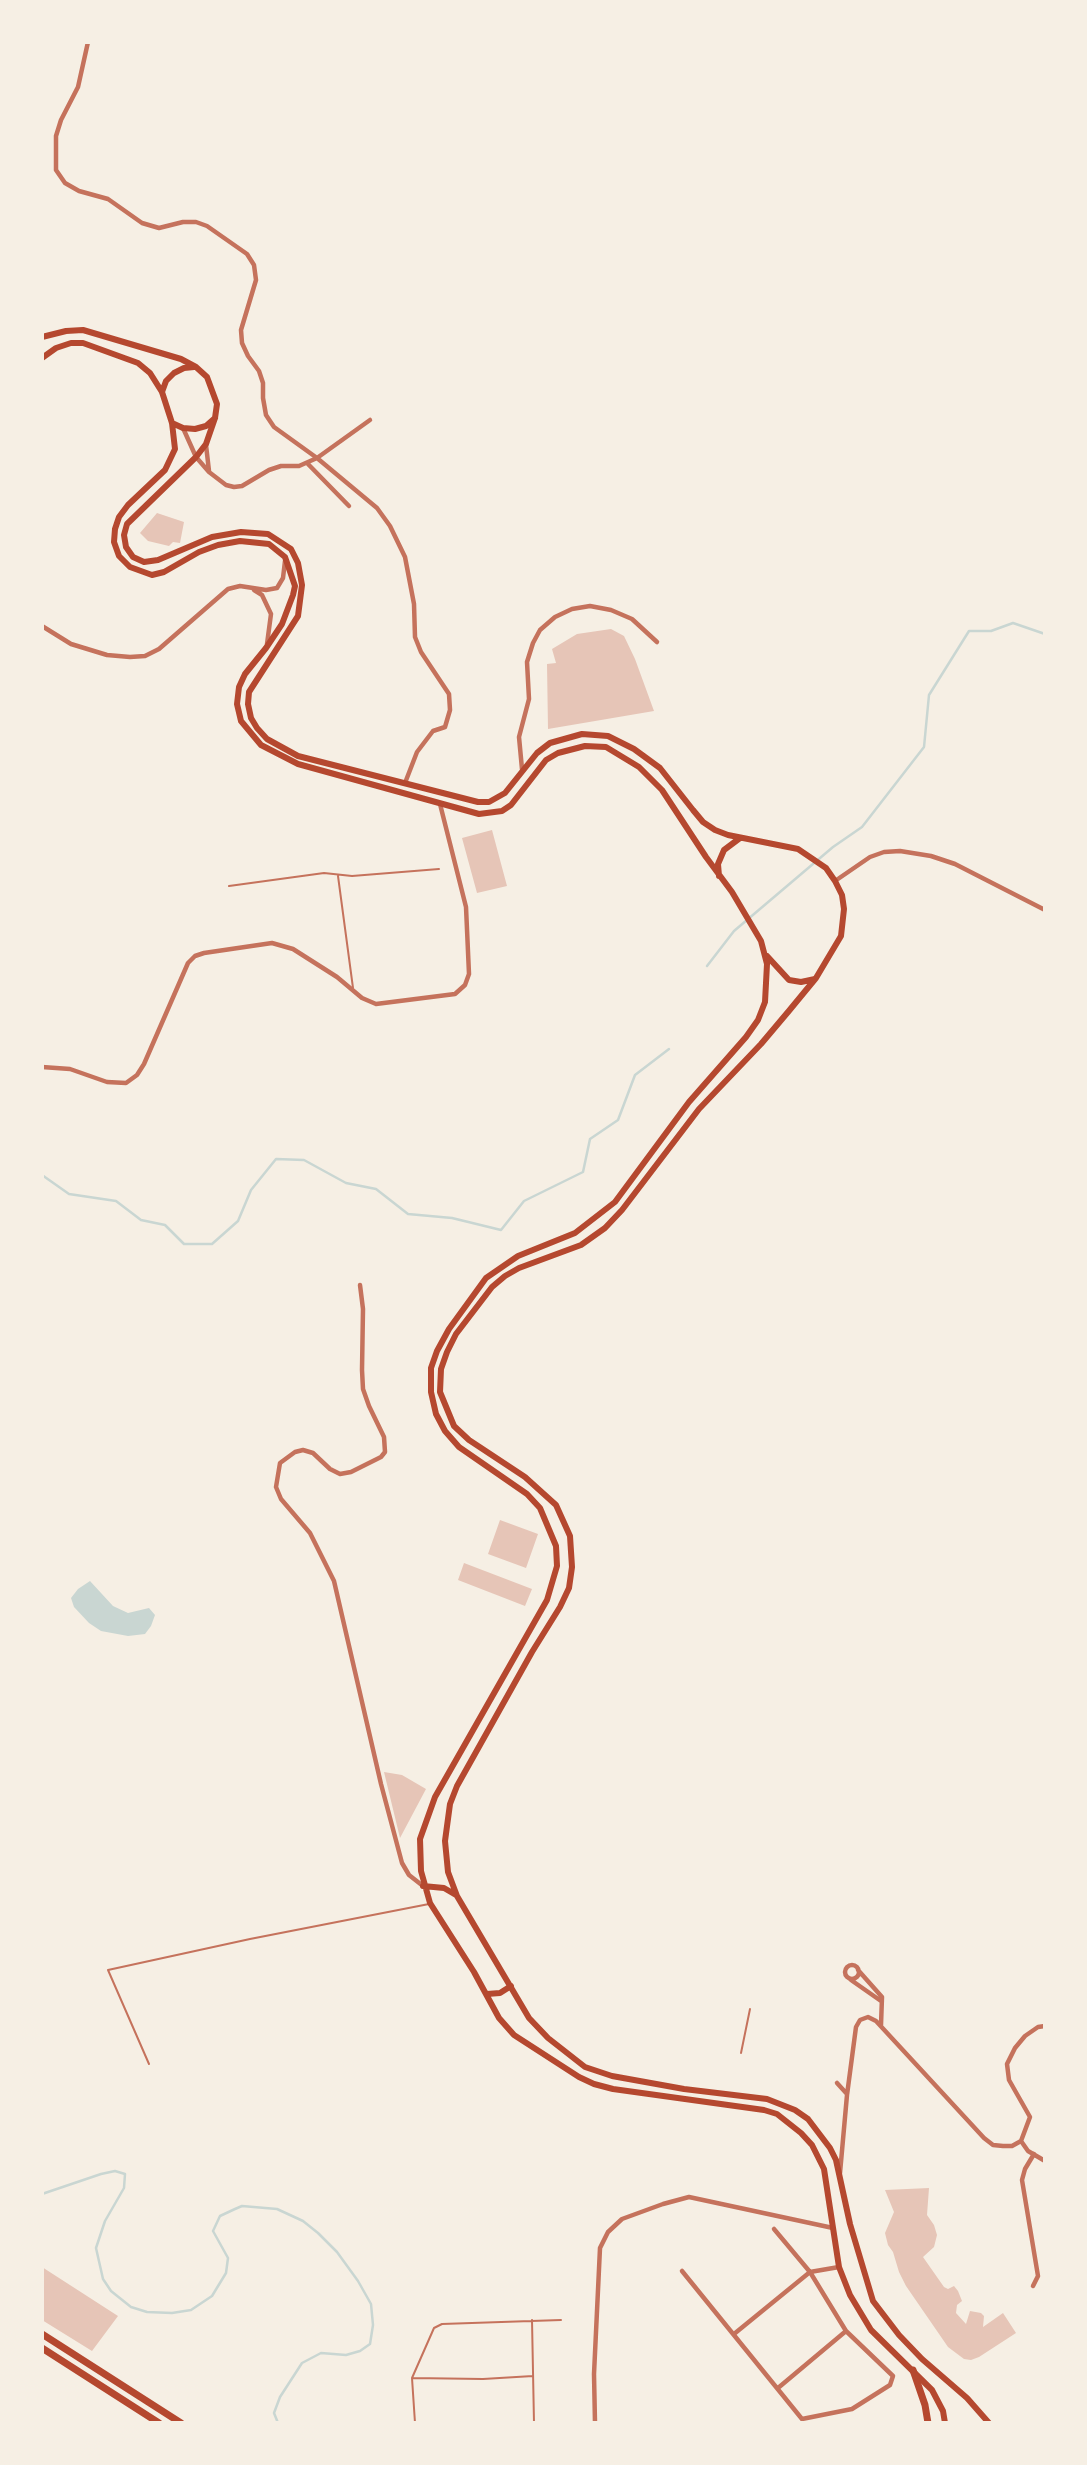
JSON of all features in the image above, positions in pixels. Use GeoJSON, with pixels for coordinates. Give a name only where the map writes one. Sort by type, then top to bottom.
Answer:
{"type":"FeatureCollection","features":[{"type":"Feature","properties":{"kind":"highway"},"geometry":{"type":"LineString","coordinates":[[42,2334],[181,2423]]}},
{"type":"Feature","properties":{"kind":"highway"},"geometry":{"type":"LineString","coordinates":[[42,2348],[159,2423]]}},
{"type":"Feature","properties":{"kind":"highway"},"geometry":{"type":"LineString","coordinates":[[913,2370],[928,2423]]}},
{"type":"Feature","properties":{"kind":"main road"},"geometry":{"type":"LineString","coordinates":[[42,337],[83,330],[181,359],[196,366],[207,377],[217,404],[206,444],[127,524],[125,547],[133,557],[144,562],[159,560],[212,537],[241,531],[268,534],[291,549],[298,564],[302,585],[298,616],[249,692],[251,718],[267,739],[298,756],[478,802],[489,802],[505,793],[537,752],[550,743],[582,734],[608,736],[634,749],[660,768],[703,822],[727,835],[786,846],[808,855],[826,868],[842,895],[844,922],[841,936],[816,978],[761,1044],[699,1109],[622,1210],[605,1228],[581,1245],[519,1268],[499,1282],[456,1334],[444,1360],[440,1392],[454,1426],[469,1440],[525,1477],[556,1505],[569,1536],[572,1567],[569,1588],[560,1608],[522,1668],[457,1786],[450,1804],[445,1841],[448,1872],[457,1896],[529,2018],[548,2039],[585,2067],[612,2076],[684,2089],[767,2099],[781,2103],[808,2119],[831,2148],[873,2301],[907,2343],[967,2398],[989,2423]]}},
{"type":"Feature","properties":{"kind":"main road"},"geometry":{"type":"LineString","coordinates":[[42,358],[71,342],[83,343],[138,363],[150,373],[162,392],[172,423],[175,449],[165,470],[119,517],[114,542],[119,556],[130,567],[152,575],[164,572],[198,552],[240,541],[269,544],[285,556],[295,586],[293,595],[282,624],[245,674],[239,687],[237,704],[241,721],[261,745],[298,764],[479,814],[502,811],[517,798],[546,760],[571,748],[606,747],[639,767],[662,790],[732,892],[779,972],[789,980],[801,982],[816,978]]}},
{"type":"Feature","properties":{"kind":"main road"},"geometry":{"type":"LineString","coordinates":[[162,392],[174,373],[196,366]]}},
{"type":"Feature","properties":{"kind":"main road"},"geometry":{"type":"LineString","coordinates":[[172,423],[195,429],[215,418]]}},
{"type":"Feature","properties":{"kind":"main road"},"geometry":{"type":"LineString","coordinates":[[719,876],[718,864],[724,850],[740,838]]}},
{"type":"Feature","properties":{"kind":"main road"},"geometry":{"type":"LineString","coordinates":[[766,954],[768,984],[758,1020],[689,1102],[615,1202],[575,1233],[518,1256],[486,1278],[449,1329],[437,1351],[431,1368],[431,1392],[436,1414],[445,1431],[459,1447],[527,1494],[540,1507],[556,1546],[556,1566],[547,1600],[435,1797],[420,1839],[423,1886],[430,1903],[499,2018],[514,2035],[594,2084],[777,2114],[801,2133],[818,2157],[827,2184],[839,2267],[850,2295],[871,2330],[913,2370],[936,2397],[945,2423]]}},
{"type":"Feature","properties":{"kind":"main road"},"geometry":{"type":"LineString","coordinates":[[423,1886],[444,1888],[457,1896]]}},
{"type":"Feature","properties":{"kind":"main road"},"geometry":{"type":"LineString","coordinates":[[487,1994],[500,1993],[511,1986]]}},
{"type":"Feature","properties":{"kind":"street"},"geometry":{"type":"LineString","coordinates":[[88,42],[78,87],[56,136],[56,170],[65,183],[108,199],[142,223],[159,228],[196,222],[207,226],[247,254],[254,265],[256,280],[241,330],[242,343],[247,356],[259,371],[266,415],[274,427],[317,458],[377,509],[390,526],[405,557],[414,604],[415,637],[421,652],[449,694],[450,710],[445,727],[433,731],[417,752],[405,783]]}},
{"type":"Feature","properties":{"kind":"street"},"geometry":{"type":"LineString","coordinates":[[183,428],[196,457],[209,472],[233,487],[242,486],[281,466],[307,463],[370,420]]}},
{"type":"Feature","properties":{"kind":"street"},"geometry":{"type":"LineString","coordinates":[[206,444],[209,472]]}},
{"type":"Feature","properties":{"kind":"street"},"geometry":{"type":"LineString","coordinates":[[307,463],[349,506]]}},
{"type":"Feature","properties":{"kind":"street"},"geometry":{"type":"LineString","coordinates":[[42,626],[71,644],[107,655],[145,656],[159,649],[213,599],[228,589],[240,586],[266,590],[277,588],[283,578],[285,556]]}},
{"type":"Feature","properties":{"kind":"street"},"geometry":{"type":"LineString","coordinates":[[251,587],[262,595],[271,614],[266,648]]}},
{"type":"Feature","properties":{"kind":"street"},"geometry":{"type":"LineString","coordinates":[[522,769],[519,737],[529,699],[527,663],[540,630],[572,609],[590,606],[611,610],[632,619],[657,642]]}},
{"type":"Feature","properties":{"kind":"street"},"geometry":{"type":"LineString","coordinates":[[42,1067],[70,1069],[107,1082],[126,1083],[137,1075],[144,1064],[188,963],[195,956],[204,953],[272,943],[293,949],[337,977],[353,992],[376,1004],[455,994],[465,985],[469,974],[466,906],[440,804]]}},
{"type":"Feature","properties":{"kind":"street"},"geometry":{"type":"LineString","coordinates":[[835,881],[870,857],[884,852],[900,851],[931,856],[955,864],[1045,910]]}},
{"type":"Feature","properties":{"kind":"street"},"geometry":{"type":"LineString","coordinates":[[360,1285],[363,1309],[363,1389],[384,1437],[385,1452],[351,1472],[340,1474],[313,1454],[303,1450],[295,1452],[279,1464],[276,1487],[281,1499],[310,1533],[334,1581],[402,1863],[409,1875],[423,1886]]}},
{"type":"Feature","properties":{"kind":"street"},"geometry":{"type":"LineString","coordinates":[[879,2023],[882,2001],[880,1993],[855,1966],[848,1966],[845,1972],[847,1978],[882,2001]]}},
{"type":"Feature","properties":{"kind":"street"},"geometry":{"type":"LineString","coordinates":[[847,1978],[856,1978],[858,1970]]}},
{"type":"Feature","properties":{"kind":"street"},"geometry":{"type":"LineString","coordinates":[[840,2175],[847,2095],[856,2027],[860,2020],[868,2017],[879,2023],[984,2138],[993,2145],[1003,2146],[1012,2146],[1021,2141],[1030,2117],[1009,2080],[1007,2064],[1025,2036],[1038,2027],[1045,2026]]}},
{"type":"Feature","properties":{"kind":"street"},"geometry":{"type":"LineString","coordinates":[[837,2083],[847,2095]]}},
{"type":"Feature","properties":{"kind":"street"},"geometry":{"type":"LineString","coordinates":[[1021,2141],[1045,2161]]}},
{"type":"Feature","properties":{"kind":"street"},"geometry":{"type":"LineString","coordinates":[[831,2148],[842,2146]]}},
{"type":"Feature","properties":{"kind":"street"},"geometry":{"type":"LineString","coordinates":[[1034,2154],[1022,2180],[1038,2276],[1034,2286]]}},
{"type":"Feature","properties":{"kind":"street"},"geometry":{"type":"LineString","coordinates":[[595,2423],[594,2374],[600,2248],[608,2232],[622,2219],[689,2197],[833,2228]]}},
{"type":"Feature","properties":{"kind":"street"},"geometry":{"type":"LineString","coordinates":[[682,2270],[802,2419],[852,2409],[890,2385],[894,2376],[846,2331],[810,2272],[774,2229]]}},
{"type":"Feature","properties":{"kind":"street"},"geometry":{"type":"LineString","coordinates":[[734,2334],[810,2272],[839,2267]]}},
{"type":"Feature","properties":{"kind":"street"},"geometry":{"type":"LineString","coordinates":[[778,2388],[846,2331]]}},
{"type":"Feature","properties":{"kind":"lane"},"geometry":{"type":"LineString","coordinates":[[229,886],[324,873],[338,875],[439,869]]}},
{"type":"Feature","properties":{"kind":"lane"},"geometry":{"type":"LineString","coordinates":[[338,875],[353,992]]}},
{"type":"Feature","properties":{"kind":"lane"},"geometry":{"type":"LineString","coordinates":[[149,2064],[108,1970],[430,1903]]}},
{"type":"Feature","properties":{"kind":"lane"},"geometry":{"type":"LineString","coordinates":[[741,2053],[750,2009]]}},
{"type":"Feature","properties":{"kind":"lane"},"geometry":{"type":"LineString","coordinates":[[532,2320],[534,2423]]}},
{"type":"Feature","properties":{"kind":"lane"},"geometry":{"type":"LineString","coordinates":[[415,2423],[412,2378],[434,2328],[442,2324],[561,2320]]}},
{"type":"Feature","properties":{"kind":"lane"},"geometry":{"type":"LineString","coordinates":[[412,2378],[483,2379],[533,2376]]}},
{"type":"Feature","properties":{"kind":"shaded area"},"geometry":{"type":"Polygon","coordinates":[[[90,1581],[113,1606],[128,1613],[149,1608],[155,1615],[145,1634],[128,1636],[101,1631],[89,1623],[74,1607],[71,1598],[90,1581]]]}},
{"type":"Feature","properties":{"kind":"building"},"geometry":{"type":"Polygon","coordinates":[[[157,513],[184,522],[180,543],[173,542],[169,546],[148,541],[140,533],[157,513]]]}},
{"type":"Feature","properties":{"kind":"building"},"geometry":{"type":"Polygon","coordinates":[[[611,629],[624,636],[654,711],[548,729],[547,664],[556,663],[552,649],[577,634],[611,629]]]}},
{"type":"Feature","properties":{"kind":"building"},"geometry":{"type":"Polygon","coordinates":[[[492,830],[507,886],[477,893],[462,838],[492,830]]]}},
{"type":"Feature","properties":{"kind":"building"},"geometry":{"type":"Polygon","coordinates":[[[500,1520],[538,1534],[526,1568],[488,1554],[500,1520]]]}},
{"type":"Feature","properties":{"kind":"building"},"geometry":{"type":"Polygon","coordinates":[[[464,1563],[532,1589],[525,1606],[458,1580],[464,1563]]]}},
{"type":"Feature","properties":{"kind":"building"},"geometry":{"type":"Polygon","coordinates":[[[384,1772],[402,1775],[426,1789],[400,1838],[384,1772]]]}},
{"type":"Feature","properties":{"kind":"building"},"geometry":{"type":"Polygon","coordinates":[[[929,2188],[927,2215],[937,2235],[934,2247],[923,2257],[944,2287],[948,2289],[954,2286],[958,2291],[962,2301],[957,2305],[956,2313],[966,2324],[970,2311],[981,2313],[984,2316],[983,2327],[1003,2313],[1016,2333],[971,2360],[964,2359],[948,2347],[906,2286],[885,2233],[894,2212],[885,2190],[929,2188]]]}},
{"type":"Feature","properties":{"kind":"building"},"geometry":{"type":"Polygon","coordinates":[[[42,2267],[118,2316],[92,2351],[42,2320],[42,2267]]]}},
{"type":"Feature","properties":{"kind":"waterway"},"geometry":{"type":"LineString","coordinates":[[707,966],[734,931],[833,847],[862,827],[924,747],[929,695],[969,631],[991,631],[1013,623],[1045,634]]}},
{"type":"Feature","properties":{"kind":"waterway"},"geometry":{"type":"LineString","coordinates":[[42,1175],[69,1194],[116,1201],[141,1220],[165,1225],[184,1244],[212,1244],[238,1221],[251,1190],[276,1159],[304,1160],[346,1183],[376,1189],[408,1214],[452,1218],[501,1230],[524,1201],[583,1172],[590,1139],[618,1120],[635,1075],[669,1049]]}},
{"type":"Feature","properties":{"kind":"waterway"},"geometry":{"type":"LineString","coordinates":[[42,2194],[101,2174],[115,2171],[125,2174],[124,2188],[105,2221],[96,2248],[103,2279],[111,2291],[131,2307],[147,2312],[172,2313],[191,2310],[212,2296],[226,2273],[228,2258],[213,2231],[220,2216],[235,2209],[242,2206],[277,2209],[303,2221],[318,2233],[337,2252],[371,2304],[373,2325],[370,2344],[360,2351],[346,2355],[321,2353],[302,2363],[280,2397],[274,2413],[278,2423]]}}]}
